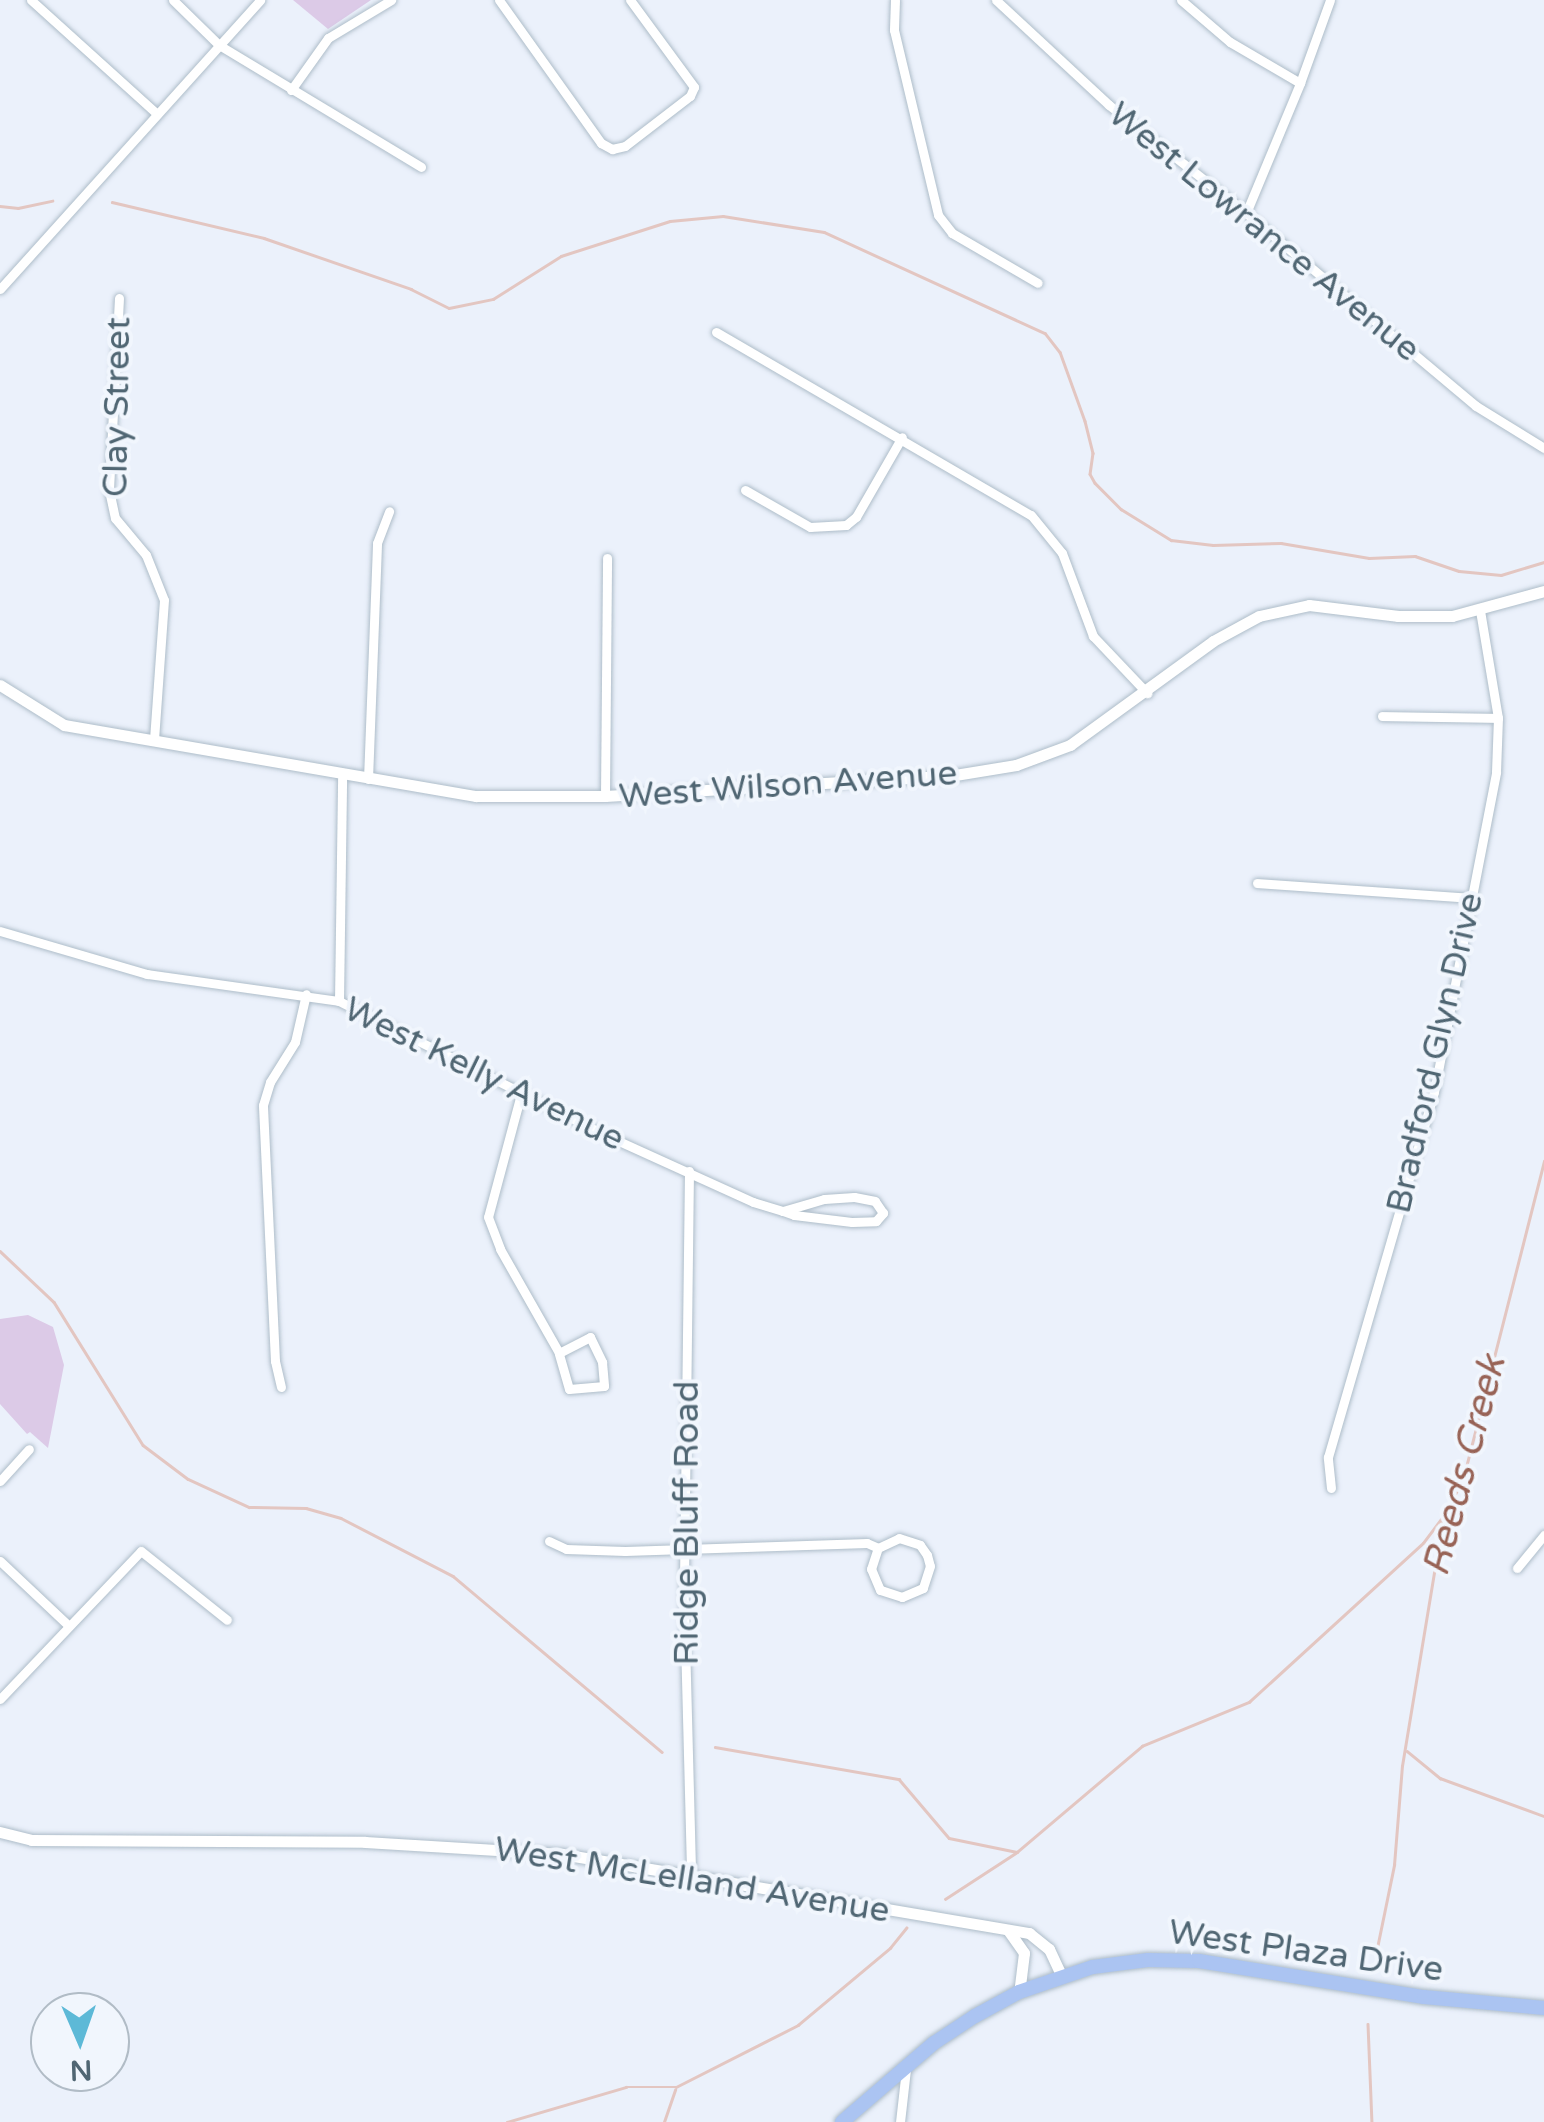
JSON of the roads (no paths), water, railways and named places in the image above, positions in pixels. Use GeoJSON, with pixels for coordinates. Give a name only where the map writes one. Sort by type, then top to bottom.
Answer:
{"type":"FeatureCollection","features":[{"type":"Feature","properties":{"kind":"main road","name":"West Plaza Drive"},"geometry":{"type":"LineString","coordinates":[[842,2122],[906,2066],[975,2016],[1061,1975],[1129,1962],[1199,1961],[1407,1994],[1544,2008]]}},
{"type":"Feature","properties":{"kind":"street"},"geometry":{"type":"LineString","coordinates":[[32,0],[157,114]]}},
{"type":"Feature","properties":{"kind":"street"},"geometry":{"type":"LineString","coordinates":[[173,0],[219,45],[420,168]]}},
{"type":"Feature","properties":{"kind":"street"},"geometry":{"type":"LineString","coordinates":[[0,288],[260,0]]}},
{"type":"Feature","properties":{"kind":"street"},"geometry":{"type":"LineString","coordinates":[[291,90],[328,38],[391,0]]}},
{"type":"Feature","properties":{"kind":"street"},"geometry":{"type":"LineString","coordinates":[[499,0],[601,143],[612,149],[625,146],[690,96],[694,87],[630,0]]}},
{"type":"Feature","properties":{"kind":"street"},"geometry":{"type":"LineString","coordinates":[[895,0],[894,30],[938,215],[952,233],[1038,282]]}},
{"type":"Feature","properties":{"kind":"street","name":"West Lowrance Avenue"},"geometry":{"type":"LineString","coordinates":[[996,0],[1119,114],[1246,213],[1476,406],[1544,448]]}},
{"type":"Feature","properties":{"kind":"street"},"geometry":{"type":"LineString","coordinates":[[1182,0],[1230,42],[1300,83]]}},
{"type":"Feature","properties":{"kind":"street"},"geometry":{"type":"LineString","coordinates":[[1246,213],[1330,0]]}},
{"type":"Feature","properties":{"kind":"street","name":"Clay Street"},"geometry":{"type":"LineString","coordinates":[[119,298],[109,490],[115,518],[146,555],[164,600],[154,741]]}},
{"type":"Feature","properties":{"kind":"street"},"geometry":{"type":"LineString","coordinates":[[716,332],[902,437],[1042,525],[1062,553],[1093,636],[1147,693]]}},
{"type":"Feature","properties":{"kind":"street"},"geometry":{"type":"LineString","coordinates":[[744,490],[810,527],[846,525],[856,517],[902,437]]}},
{"type":"Feature","properties":{"kind":"street"},"geometry":{"type":"LineString","coordinates":[[368,779],[377,543],[389,511]]}},
{"type":"Feature","properties":{"kind":"street"},"geometry":{"type":"LineString","coordinates":[[605,796],[607,558]]}},
{"type":"Feature","properties":{"kind":"street","name":"West Wilson Avenue"},"geometry":{"type":"LineString","coordinates":[[0,685],[64,725],[476,796],[605,796],[985,772],[1070,746],[1236,626],[1286,608],[1332,605],[1423,618],[1480,610],[1544,591]]}},
{"type":"Feature","properties":{"kind":"street","name":"Bradford Glyn Drive"},"geometry":{"type":"LineString","coordinates":[[1331,1488],[1328,1457],[1434,1092],[1496,772],[1498,718],[1480,610]]}},
{"type":"Feature","properties":{"kind":"street"},"geometry":{"type":"LineString","coordinates":[[1382,716],[1498,718]]}},
{"type":"Feature","properties":{"kind":"street"},"geometry":{"type":"LineString","coordinates":[[339,1001],[342,774]]}},
{"type":"Feature","properties":{"kind":"street"},"geometry":{"type":"LineString","coordinates":[[1257,883],[1299,882],[1471,898]]}},
{"type":"Feature","properties":{"kind":"street","name":"West Kelly Avenue"},"geometry":{"type":"LineString","coordinates":[[0,931],[146,974],[339,1001],[521,1094],[783,1211],[862,1223],[881,1218],[883,1208],[875,1200],[854,1197],[824,1199],[783,1211]]}},
{"type":"Feature","properties":{"kind":"street"},"geometry":{"type":"LineString","coordinates":[[281,1387],[275,1361],[263,1105],[270,1082],[295,1042],[306,994]]}},
{"type":"Feature","properties":{"kind":"street"},"geometry":{"type":"LineString","coordinates":[[521,1094],[488,1217],[500,1249],[559,1353],[569,1389],[604,1386],[602,1362],[590,1337],[559,1353]]}},
{"type":"Feature","properties":{"kind":"street","name":"Ridge Bluff Road"},"geometry":{"type":"LineString","coordinates":[[689,1170],[684,1547],[691,1876]]}},
{"type":"Feature","properties":{"kind":"street"},"geometry":{"type":"LineString","coordinates":[[0,1481],[28,1449]]}},
{"type":"Feature","properties":{"kind":"street"},"geometry":{"type":"LineString","coordinates":[[1516,1568],[1544,1535]]}},
{"type":"Feature","properties":{"kind":"street"},"geometry":{"type":"LineString","coordinates":[[550,1540],[566,1549],[866,1543],[878,1548],[899,1538],[920,1546],[930,1566],[923,1588],[902,1597],[880,1590],[870,1569],[878,1548]]}},
{"type":"Feature","properties":{"kind":"street"},"geometry":{"type":"LineString","coordinates":[[0,1700],[142,1550],[227,1620]]}},
{"type":"Feature","properties":{"kind":"street"},"geometry":{"type":"LineString","coordinates":[[0,1562],[68,1625]]}},
{"type":"Feature","properties":{"kind":"street","name":"West McLelland Avenue"},"geometry":{"type":"LineString","coordinates":[[0,1832],[31,1840],[365,1842],[494,1848],[1004,1928],[1036,1936],[1049,1949],[1061,1975]]}},
{"type":"Feature","properties":{"kind":"street"},"geometry":{"type":"LineString","coordinates":[[1004,1928],[1024,1953],[1019,1992]]}},
{"type":"Feature","properties":{"kind":"street"},"geometry":{"type":"LineString","coordinates":[[900,2122],[906,2066]]}},
{"type":"Feature","properties":{"kind":"waterway"},"geometry":{"type":"LineString","coordinates":[[0,206],[18,208],[52,201]]}},
{"type":"Feature","properties":{"kind":"waterway"},"geometry":{"type":"LineString","coordinates":[[112,202],[264,238],[411,289],[449,308],[493,299],[561,256],[670,221],[723,216],[824,232],[1045,333],[1060,352],[1085,421],[1093,453],[1090,474],[1095,483],[1121,509],[1171,540],[1213,545],[1281,543],[1369,558],[1415,556],[1459,571],[1501,575],[1544,562]]}},
{"type":"Feature","properties":{"kind":"waterway","name":"Reeds Creek"},"geometry":{"type":"LineString","coordinates":[[1376,1953],[1394,1865],[1402,1766],[1443,1517],[1463,1479],[1544,1161]]}},
{"type":"Feature","properties":{"kind":"waterway"},"geometry":{"type":"LineString","coordinates":[[0,1251],[54,1302],[143,1445],[188,1479],[249,1507],[306,1508],[341,1518],[453,1576],[662,1752]]}},
{"type":"Feature","properties":{"kind":"waterway"},"geometry":{"type":"LineString","coordinates":[[945,1899],[1017,1852],[1142,1746],[1249,1702],[1423,1543],[1442,1518]]}},
{"type":"Feature","properties":{"kind":"waterway"},"geometry":{"type":"LineString","coordinates":[[715,1747],[899,1779],[949,1838],[1017,1852]]}},
{"type":"Feature","properties":{"kind":"waterway"},"geometry":{"type":"LineString","coordinates":[[1407,1751],[1440,1778],[1544,1816]]}},
{"type":"Feature","properties":{"kind":"waterway"},"geometry":{"type":"LineString","coordinates":[[507,2122],[626,2087],[676,2087],[798,2025],[890,1948],[906,1928]]}},
{"type":"Feature","properties":{"kind":"waterway","name":"Reeds Creek"},"geometry":{"type":"LineString","coordinates":[[1368,2024],[1372,2122]]}},
{"type":"Feature","properties":{"kind":"waterway"},"geometry":{"type":"LineString","coordinates":[[664,2122],[675,2090]]}}]}
